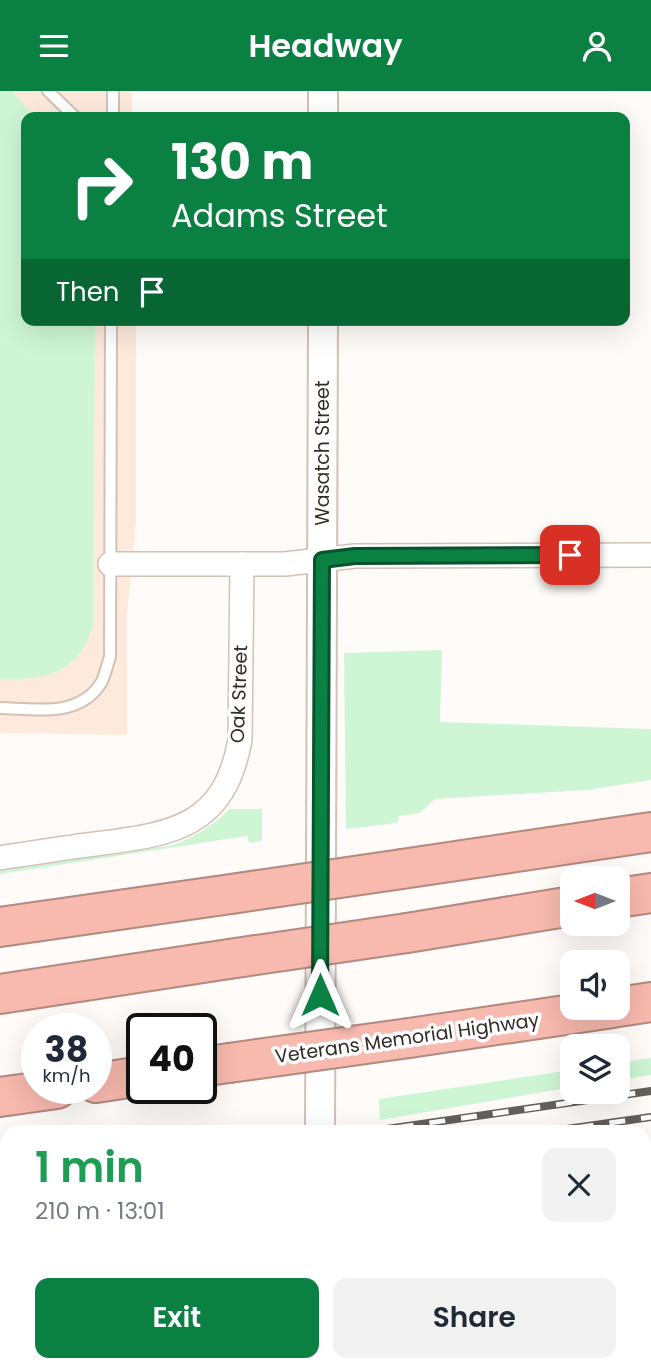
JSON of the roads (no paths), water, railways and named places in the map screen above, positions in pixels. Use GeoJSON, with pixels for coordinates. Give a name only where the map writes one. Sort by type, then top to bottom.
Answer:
{"type":"FeatureCollection","features":[{"type":"Feature","properties":{"kind":"highway"},"geometry":{"type":"LineString","coordinates":[[0,927],[651,832]]}},
{"type":"Feature","properties":{"kind":"highway"},"geometry":{"type":"LineString","coordinates":[[630,896],[651,893]]}},
{"type":"Feature","properties":{"kind":"highway"},"geometry":{"type":"LineString","coordinates":[[0,994],[560,908]]}},
{"type":"Feature","properties":{"kind":"highway","name":"Veterans Memorial Highway"},"geometry":{"type":"LineString","coordinates":[[630,1006],[651,1002]]}},
{"type":"Feature","properties":{"kind":"highway","name":"Veterans Memorial Highway"},"geometry":{"type":"LineString","coordinates":[[217,1065],[560,1016]]}},
{"type":"Feature","properties":{"kind":"highway"},"geometry":{"type":"LineString","coordinates":[[0,1097],[21,1094]]}},
{"type":"Feature","properties":{"kind":"street"},"geometry":{"type":"LineString","coordinates":[[323,91],[323,112]]}},
{"type":"Feature","properties":{"kind":"street","name":"Wasatch Street"},"geometry":{"type":"LineString","coordinates":[[320,1125],[323,326]]}},
{"type":"Feature","properties":{"kind":"street"},"geometry":{"type":"LineString","coordinates":[[110,564],[242,564],[355,556],[651,555]]}},
{"type":"Feature","properties":{"kind":"street","name":"Oak Street"},"geometry":{"type":"LineString","coordinates":[[0,858],[135,839],[172,831],[199,817],[222,794],[235,766],[240,740],[242,564]]}},
{"type":"Feature","properties":{"kind":"lane"},"geometry":{"type":"LineString","coordinates":[[48,91],[70,112]]}},
{"type":"Feature","properties":{"kind":"lane"},"geometry":{"type":"LineString","coordinates":[[113,91],[113,112]]}},
{"type":"Feature","properties":{"kind":"lane"},"geometry":{"type":"LineString","coordinates":[[0,708],[60,709],[81,705],[101,683],[110,657],[111,326]]}},
{"type":"Feature","properties":{"kind":"railway"},"geometry":{"type":"LineString","coordinates":[[415,1125],[651,1091]]}},
{"type":"Feature","properties":{"kind":"railway"},"geometry":{"type":"LineString","coordinates":[[595,1125],[651,1117]]}}]}
